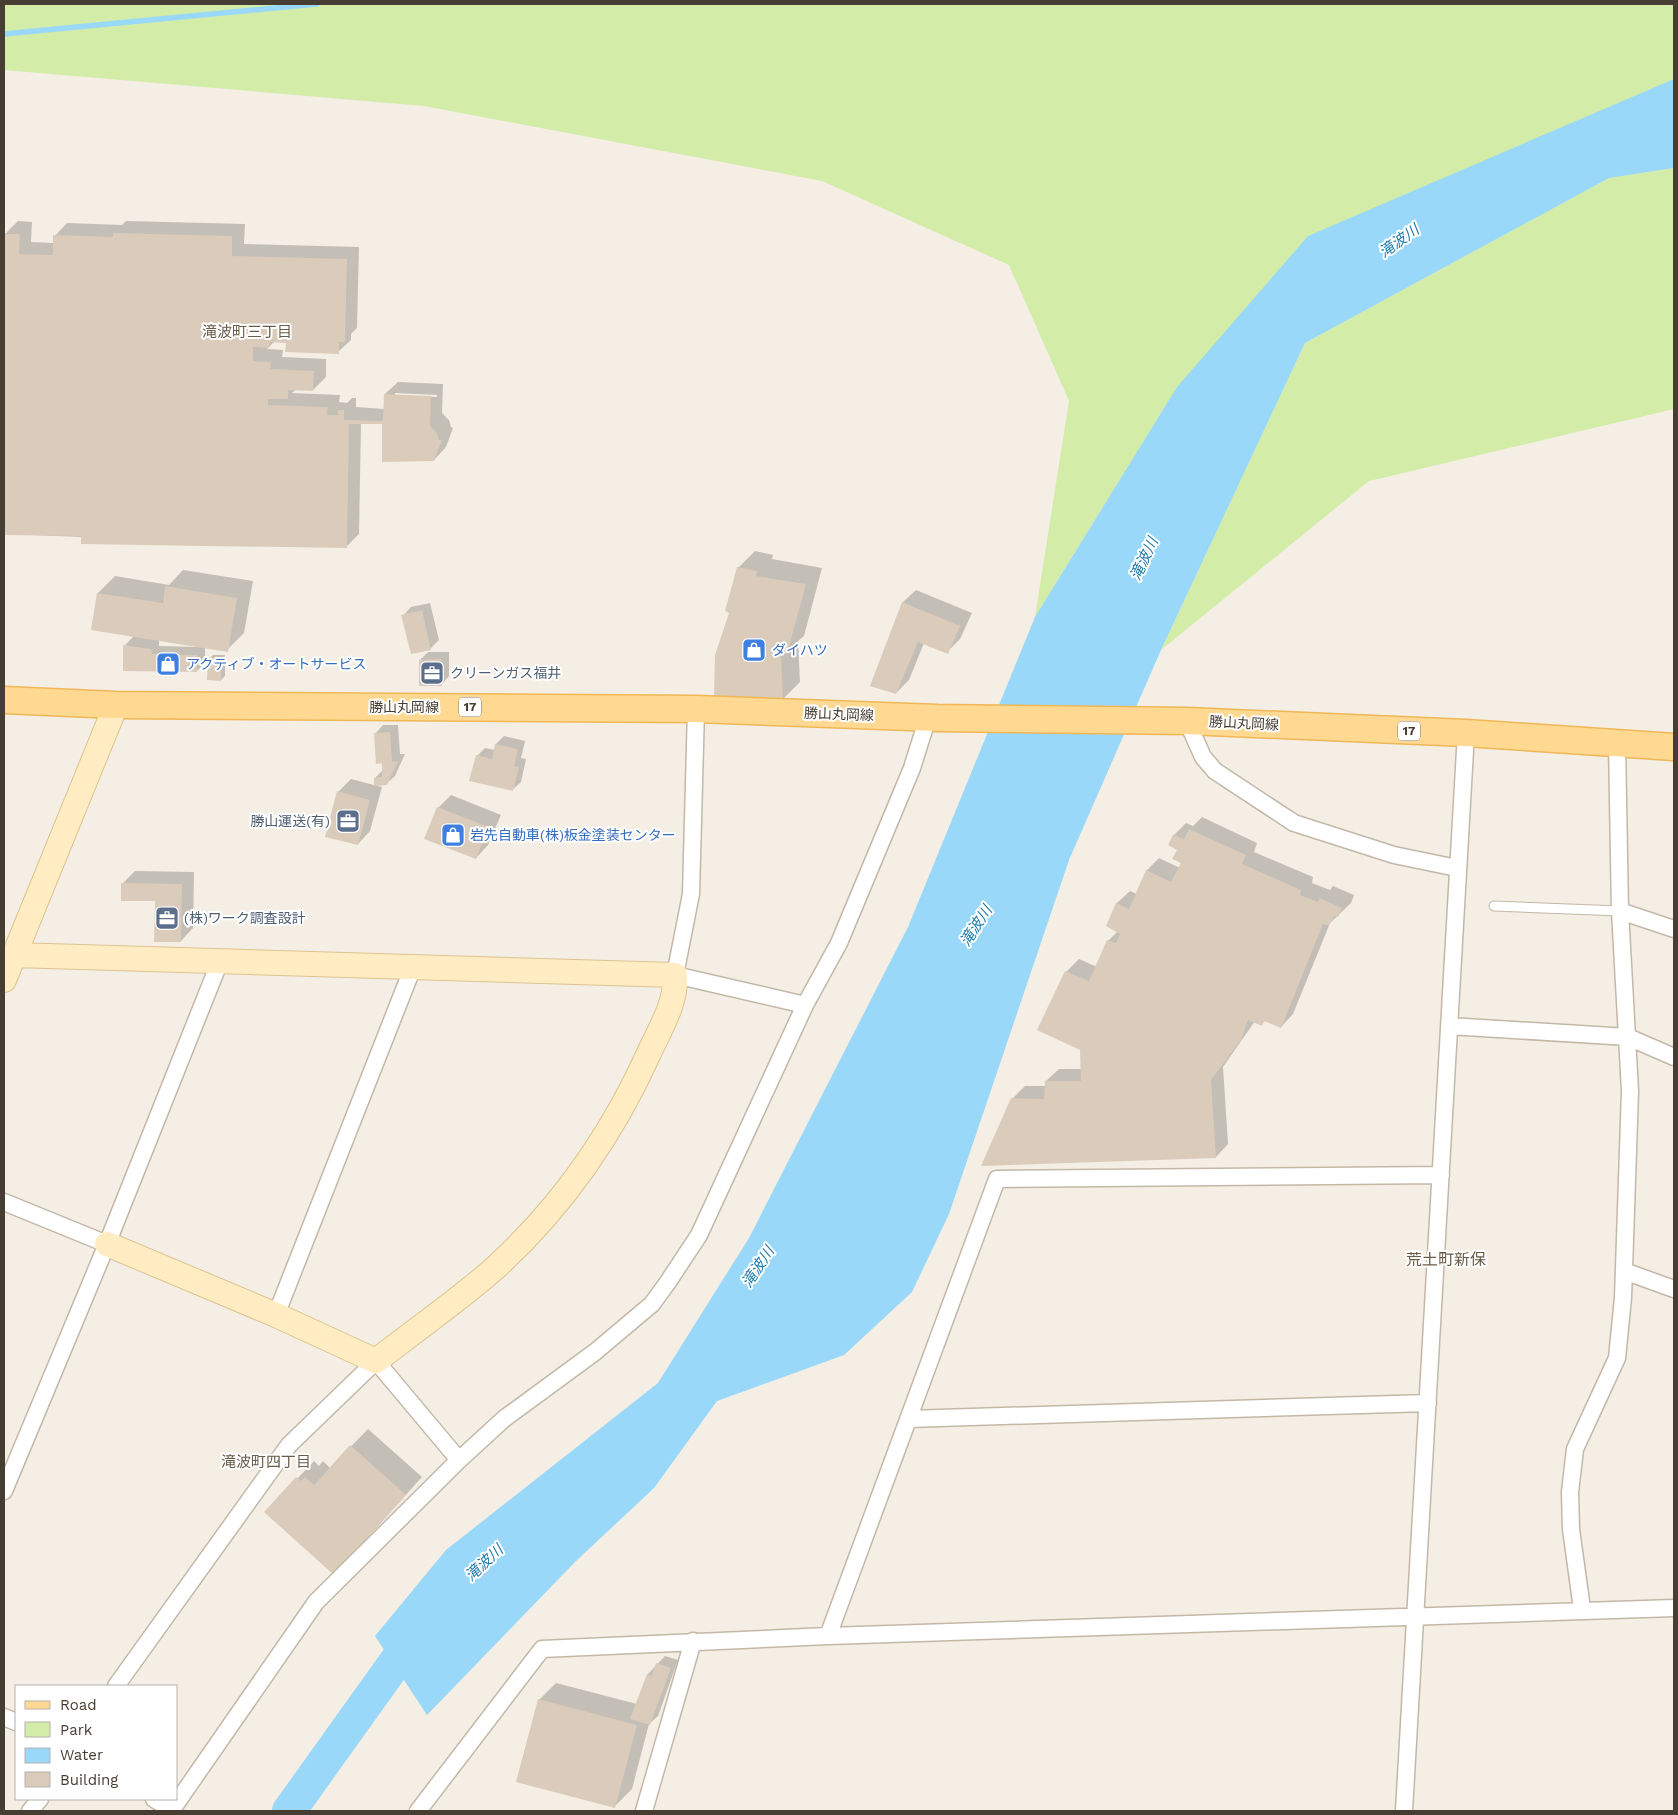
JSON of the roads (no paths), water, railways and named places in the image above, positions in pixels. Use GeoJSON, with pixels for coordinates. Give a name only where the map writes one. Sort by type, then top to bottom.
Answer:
{"type":"FeatureCollection","features":[{"type":"Feature","properties":{"kind":"main road","name":"勝山丸岡線"},"geometry":{"type":"LineString","coordinates":[[4,700],[116,705],[696,709],[933,718],[1187,720],[1466,733],[1674,747]]}},
{"type":"Feature","properties":{"kind":"street"},"geometry":{"type":"LineString","coordinates":[[4,980],[116,705]]}},
{"type":"Feature","properties":{"kind":"street"},"geometry":{"type":"LineString","coordinates":[[117,1685],[289,1445],[376,1361],[495,1268],[574,1184],[632,1092],[671,1004],[676,986],[675,975],[691,894],[696,709]]}},
{"type":"Feature","properties":{"kind":"street"},"geometry":{"type":"LineString","coordinates":[[178,1800],[316,1602],[459,1460],[505,1418],[595,1352],[652,1304],[668,1282],[699,1235],[805,1005],[842,934],[933,718]]}},
{"type":"Feature","properties":{"kind":"street"},"geometry":{"type":"LineString","coordinates":[[1187,720],[1203,757],[1215,771],[1294,823],[1394,855],[1458,868]]}},
{"type":"Feature","properties":{"kind":"street"},"geometry":{"type":"LineString","coordinates":[[1404,1811],[1417,1615],[1466,733]]}},
{"type":"Feature","properties":{"kind":"street"},"geometry":{"type":"LineString","coordinates":[[1582,1609],[1571,1530],[1570,1492],[1575,1449],[1617,1358],[1624,1271],[1630,1091],[1620,910],[1617,743]]}},
{"type":"Feature","properties":{"kind":"street"},"geometry":{"type":"LineString","coordinates":[[1620,910],[1674,929]]}},
{"type":"Feature","properties":{"kind":"street"},"geometry":{"type":"LineString","coordinates":[[14,955],[675,975],[805,1005]]}},
{"type":"Feature","properties":{"kind":"street"},"geometry":{"type":"LineString","coordinates":[[4,1491],[108,1244],[220,962]]}},
{"type":"Feature","properties":{"kind":"street"},"geometry":{"type":"LineString","coordinates":[[276,1315],[413,967]]}},
{"type":"Feature","properties":{"kind":"street"},"geometry":{"type":"LineString","coordinates":[[1449,1026],[1628,1037],[1674,1057]]}},
{"type":"Feature","properties":{"kind":"street"},"geometry":{"type":"LineString","coordinates":[[828,1636],[997,1179],[1441,1176]]}},
{"type":"Feature","properties":{"kind":"street"},"geometry":{"type":"LineString","coordinates":[[4,1202],[276,1315],[376,1361],[459,1460]]}},
{"type":"Feature","properties":{"kind":"street"},"geometry":{"type":"LineString","coordinates":[[1624,1271],[1674,1289]]}},
{"type":"Feature","properties":{"kind":"street"},"geometry":{"type":"LineString","coordinates":[[908,1419],[1428,1403]]}},
{"type":"Feature","properties":{"kind":"street"},"geometry":{"type":"LineString","coordinates":[[418,1811],[542,1649],[828,1636],[1582,1609],[1674,1608]]}},
{"type":"Feature","properties":{"kind":"street"},"geometry":{"type":"LineString","coordinates":[[644,1811],[693,1641]]}},
{"type":"Feature","properties":{"kind":"street"},"geometry":{"type":"LineString","coordinates":[[30,1811],[39,1800]]}},
{"type":"Feature","properties":{"kind":"street"},"geometry":{"type":"LineString","coordinates":[[156,1800],[171,1810]]}},
{"type":"Feature","properties":{"kind":"lane"},"geometry":{"type":"LineString","coordinates":[[1494,906],[1620,910]]}},
{"type":"Feature","properties":{"kind":"water"},"geometry":{"type":"Polygon","coordinates":[[[1674,79],[1674,168],[1609,178],[1305,343],[1161,650],[1069,860],[949,1214],[912,1292],[844,1355],[717,1401],[654,1488],[575,1562],[427,1715],[375,1636],[446,1550],[658,1383],[749,1238],[908,927],[1035,617],[1177,387],[1308,236],[1674,79]]]}},
{"type":"Feature","properties":{"kind":"waterway"},"geometry":{"type":"LineString","coordinates":[[4,34],[317,4]]}},
{"type":"Feature","properties":{"kind":"waterway","name":"滝波川"},"geometry":{"type":"LineString","coordinates":[[289,1811],[420,1628]]}},
{"type":"Feature","properties":{"kind":"place","name":"ダイハツ"},"geometry":{"type":"Point","coordinates":[754,650]}},
{"type":"Feature","properties":{"kind":"place","name":"アクティブ・オートサービス"},"geometry":{"type":"Point","coordinates":[168,664]}},
{"type":"Feature","properties":{"kind":"place","name":"クリーンガス福井"},"geometry":{"type":"Point","coordinates":[432,673]}},
{"type":"Feature","properties":{"kind":"place","name":"勝山運送(有)"},"geometry":{"type":"Point","coordinates":[348,821]}},
{"type":"Feature","properties":{"kind":"place","name":"岩先自動車(株)板金塗装センター"},"geometry":{"type":"Point","coordinates":[453,835]}},
{"type":"Feature","properties":{"kind":"place","name":"(株)ワーク調査設計"},"geometry":{"type":"Point","coordinates":[167,918]}},
{"type":"Feature","properties":{"kind":"district","name":"滝波町三丁目"},"geometry":{"type":"Point","coordinates":[247,332]}},
{"type":"Feature","properties":{"kind":"district","name":"荒土町新保"},"geometry":{"type":"Point","coordinates":[1446,1259]}},
{"type":"Feature","properties":{"kind":"district","name":"滝波町四丁目"},"geometry":{"type":"Point","coordinates":[266,1462]}}]}
